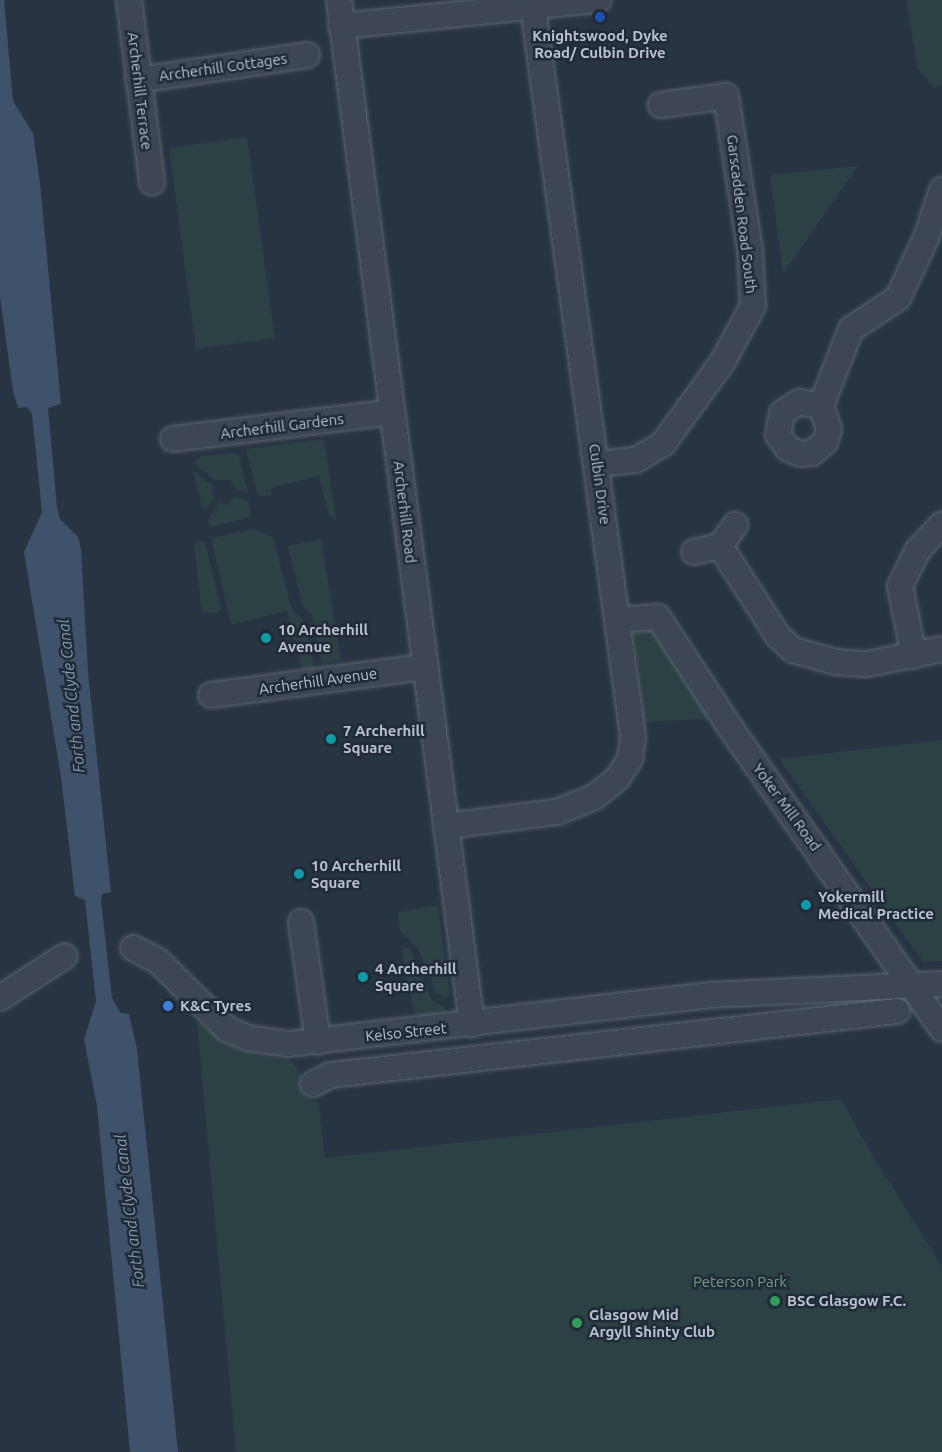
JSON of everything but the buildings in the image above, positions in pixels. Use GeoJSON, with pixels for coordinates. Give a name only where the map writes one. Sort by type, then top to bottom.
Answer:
{"type":"FeatureCollection","features":[{"type":"Feature","properties":{"kind":"street","name":"Archerhill Terrace"},"geometry":{"type":"LineString","coordinates":[[129,0],[152,183]]}},
{"type":"Feature","properties":{"kind":"street","name":"Archerhill Road"},"geometry":{"type":"LineString","coordinates":[[339,0],[472,1024]]}},
{"type":"Feature","properties":{"kind":"street"},"geometry":{"type":"LineString","coordinates":[[341,26],[460,6],[533,7],[599,0]]}},
{"type":"Feature","properties":{"kind":"street","name":"Culbin Drive"},"geometry":{"type":"LineString","coordinates":[[446,826],[557,812],[594,797],[617,779],[630,759],[633,737],[533,7]]}},
{"type":"Feature","properties":{"kind":"street","name":"Archerhill Cottages"},"geometry":{"type":"LineString","coordinates":[[138,80],[308,55]]}},
{"type":"Feature","properties":{"kind":"street","name":"Garscadden Road South"},"geometry":{"type":"LineString","coordinates":[[597,464],[636,460],[663,444],[723,361],[753,306],[750,250],[726,96],[661,105]]}},
{"type":"Feature","properties":{"kind":"street"},"geometry":{"type":"LineString","coordinates":[[821,406],[851,329],[898,298],[926,238],[942,190]]}},
{"type":"Feature","properties":{"kind":"street","name":"Archerhill Gardens"},"geometry":{"type":"LineString","coordinates":[[173,439],[392,412]]}},
{"type":"Feature","properties":{"kind":"street"},"geometry":{"type":"LineString","coordinates":[[914,656],[900,586],[918,550],[942,524]]}},
{"type":"Feature","properties":{"kind":"street"},"geometry":{"type":"LineString","coordinates":[[694,552],[720,546],[735,525]]}},
{"type":"Feature","properties":{"kind":"street"},"geometry":{"type":"LineString","coordinates":[[720,546],[778,636],[793,650],[836,662],[867,664],[942,649]]}},
{"type":"Feature","properties":{"kind":"street","name":"Yoker Mill Road"},"geometry":{"type":"LineString","coordinates":[[618,620],[658,617],[729,726],[942,1029]]}},
{"type":"Feature","properties":{"kind":"street","name":"Archerhill Avenue"},"geometry":{"type":"LineString","coordinates":[[211,696],[425,667]]}},
{"type":"Feature","properties":{"kind":"street"},"geometry":{"type":"LineString","coordinates":[[301,922],[318,1042]]}},
{"type":"Feature","properties":{"kind":"street","name":"Kelso Street"},"geometry":{"type":"LineString","coordinates":[[133,948],[158,961],[227,1029],[274,1043],[318,1042],[712,995],[942,984]]}},
{"type":"Feature","properties":{"kind":"street"},"geometry":{"type":"LineString","coordinates":[[0,998],[65,957]]}},
{"type":"Feature","properties":{"kind":"street"},"geometry":{"type":"LineString","coordinates":[[712,995],[719,1033]]}},
{"type":"Feature","properties":{"kind":"street"},"geometry":{"type":"LineString","coordinates":[[313,1084],[331,1075],[719,1033],[897,1011]]}},
{"type":"Feature","properties":{"kind":"green space"},"geometry":{"type":"Polygon","coordinates":[[[906,0],[942,0],[942,84],[935,88],[918,69],[906,0]]]}},
{"type":"Feature","properties":{"kind":"green space"},"geometry":{"type":"Polygon","coordinates":[[[247,137],[275,338],[196,349],[169,148],[247,137]]]}},
{"type":"Feature","properties":{"kind":"green space"},"geometry":{"type":"Polygon","coordinates":[[[858,166],[783,274],[770,175],[858,166]]]}},
{"type":"Feature","properties":{"kind":"green space"},"geometry":{"type":"Polygon","coordinates":[[[324,439],[336,521],[329,515],[319,476],[271,488],[272,495],[258,496],[246,449],[324,439]]]}},
{"type":"Feature","properties":{"kind":"green space"},"geometry":{"type":"Polygon","coordinates":[[[235,453],[239,455],[248,493],[235,489],[230,480],[214,480],[194,463],[201,456],[235,453]]]}},
{"type":"Feature","properties":{"kind":"green space"},"geometry":{"type":"Polygon","coordinates":[[[193,470],[214,487],[211,492],[215,497],[203,511],[193,470]]]}},
{"type":"Feature","properties":{"kind":"green space"},"geometry":{"type":"Polygon","coordinates":[[[234,497],[249,501],[251,517],[211,527],[207,522],[219,502],[228,505],[234,497]]]}},
{"type":"Feature","properties":{"kind":"green space"},"geometry":{"type":"Polygon","coordinates":[[[254,529],[273,537],[292,610],[305,622],[315,668],[302,669],[287,611],[231,625],[211,538],[254,529]]]}},
{"type":"Feature","properties":{"kind":"green space"},"geometry":{"type":"Polygon","coordinates":[[[321,539],[341,660],[321,663],[312,614],[303,607],[288,546],[321,539]]]}},
{"type":"Feature","properties":{"kind":"green space"},"geometry":{"type":"Polygon","coordinates":[[[197,540],[205,542],[221,609],[217,613],[202,612],[194,546],[197,540]]]}},
{"type":"Feature","properties":{"kind":"green space"},"geometry":{"type":"Polygon","coordinates":[[[646,620],[720,718],[644,722],[633,622],[646,620]]]}},
{"type":"Feature","properties":{"kind":"green space"},"geometry":{"type":"Polygon","coordinates":[[[942,740],[942,961],[923,962],[779,759],[942,740]]]}},
{"type":"Feature","properties":{"kind":"green space"},"geometry":{"type":"Polygon","coordinates":[[[438,905],[450,996],[445,998],[435,991],[418,948],[400,931],[398,912],[438,905]]]}},
{"type":"Feature","properties":{"kind":"green space"},"geometry":{"type":"Polygon","coordinates":[[[401,946],[410,949],[432,1000],[445,1007],[445,1014],[422,1017],[414,1012],[401,946]]]}},
{"type":"Feature","properties":{"kind":"green space","name":"Peterson Park"},"geometry":{"type":"Polygon","coordinates":[[[197,1022],[239,1050],[292,1061],[303,1077],[303,1094],[319,1104],[325,1158],[841,1099],[874,1158],[942,1266],[942,1452],[236,1452],[197,1022]]]}},
{"type":"Feature","properties":{"kind":"water","name":"Forth and Clyde Canal"},"geometry":{"type":"Polygon","coordinates":[[[0,0],[4,0],[13,101],[33,133],[40,183],[61,404],[48,408],[57,507],[60,519],[78,537],[81,549],[88,672],[111,892],[102,894],[101,901],[112,998],[121,1013],[129,1014],[137,1049],[178,1452],[130,1452],[97,1106],[84,1039],[96,1001],[85,900],[75,896],[61,777],[24,552],[42,512],[32,414],[27,407],[18,408],[13,391],[0,297],[0,0]]]}},
{"type":"Feature","properties":{"kind":"place","name":"Knightswood, Dyke Road/ Culbin Drive"},"geometry":{"type":"Point","coordinates":[600,17]}},
{"type":"Feature","properties":{"kind":"place","name":"10 Archerhill Avenue"},"geometry":{"type":"Point","coordinates":[266,638]}},
{"type":"Feature","properties":{"kind":"place","name":"7 Archerhill Square"},"geometry":{"type":"Point","coordinates":[331,739]}},
{"type":"Feature","properties":{"kind":"place","name":"10 Archerhill Square"},"geometry":{"type":"Point","coordinates":[299,874]}},
{"type":"Feature","properties":{"kind":"place","name":"Yokermill Medical Practice"},"geometry":{"type":"Point","coordinates":[806,905]}},
{"type":"Feature","properties":{"kind":"place","name":"4 Archerhill Square"},"geometry":{"type":"Point","coordinates":[363,977]}},
{"type":"Feature","properties":{"kind":"place","name":"K&C Tyres"},"geometry":{"type":"Point","coordinates":[168,1006]}},
{"type":"Feature","properties":{"kind":"place","name":"BSC Glasgow F.C."},"geometry":{"type":"Point","coordinates":[775,1301]}},
{"type":"Feature","properties":{"kind":"place","name":"Glasgow Mid Argyll Shinty Club"},"geometry":{"type":"Point","coordinates":[577,1323]}}]}
